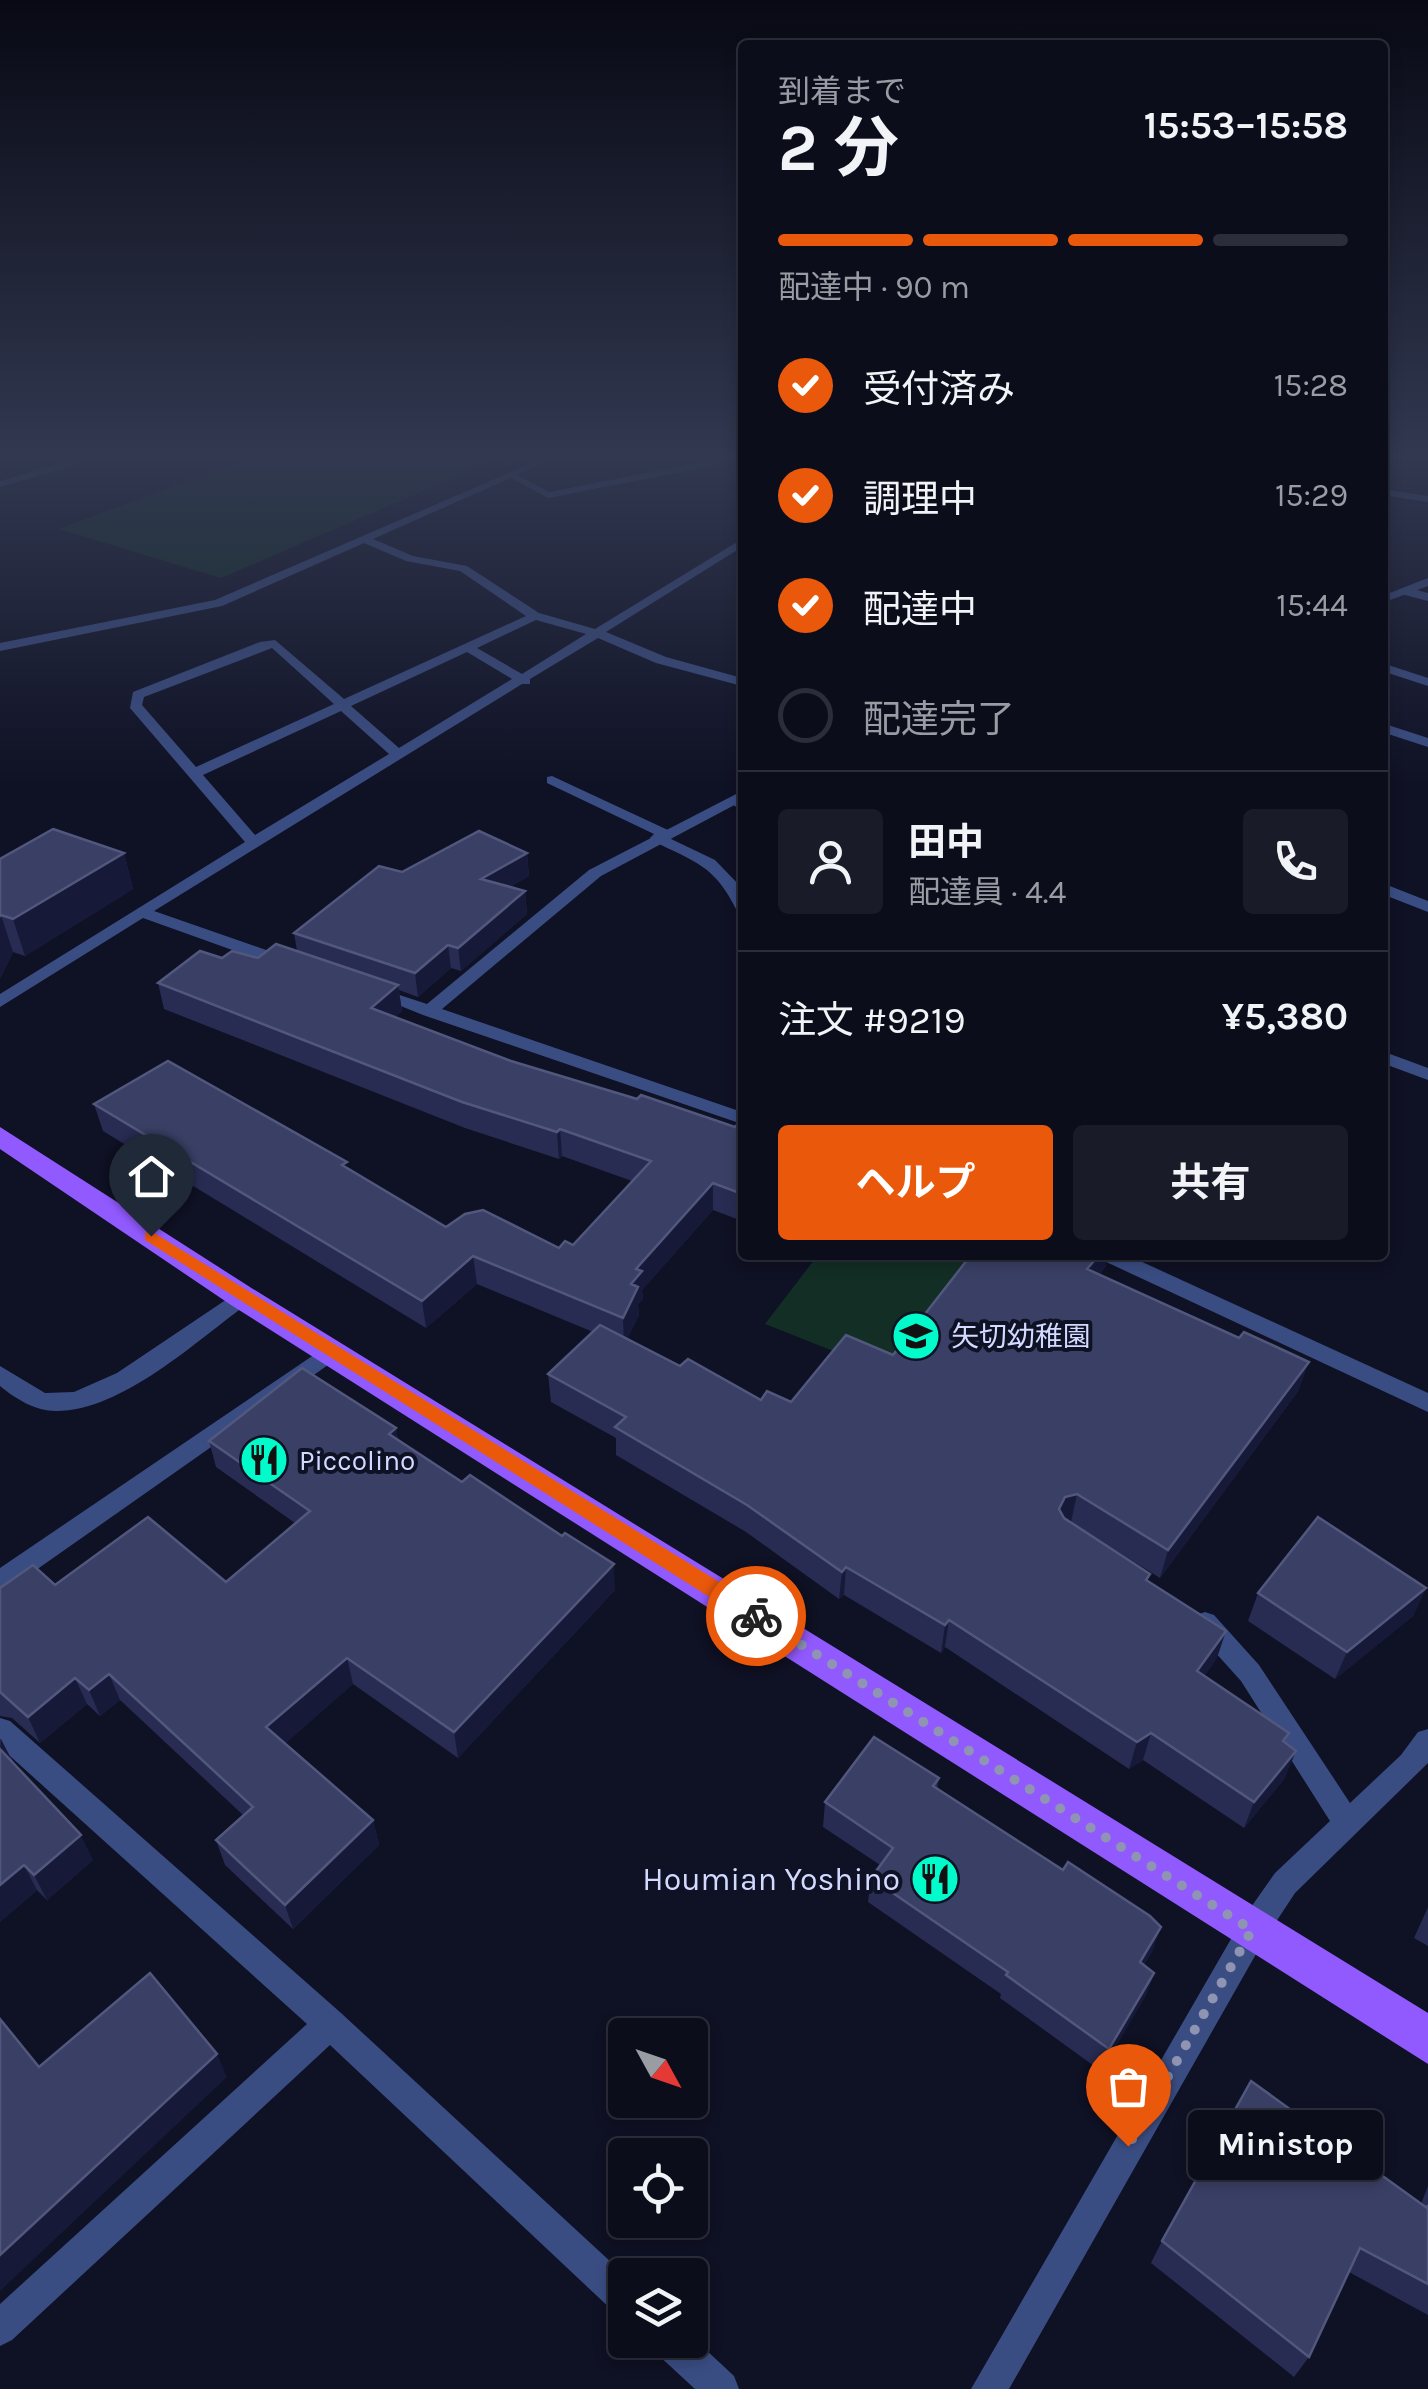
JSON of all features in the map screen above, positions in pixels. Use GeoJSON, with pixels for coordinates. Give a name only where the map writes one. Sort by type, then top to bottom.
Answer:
{"type":"FeatureCollection","features":[{"type":"Feature","properties":{"kind":"main road"},"geometry":{"type":"LineString","coordinates":[[0,1136],[330,1352],[1428,2040]]}},
{"type":"Feature","properties":{"kind":"street"},"geometry":{"type":"LineString","coordinates":[[0,647],[193,612],[307,563]]}},
{"type":"Feature","properties":{"kind":"street"},"geometry":{"type":"LineString","coordinates":[[437,563],[464,568],[536,616],[600,634],[660,660],[738,681]]}},
{"type":"Feature","properties":{"kind":"street"},"geometry":{"type":"LineString","coordinates":[[0,1002],[253,842],[525,681],[709,563]]}},
{"type":"Feature","properties":{"kind":"street"},"geometry":{"type":"LineString","coordinates":[[1388,598],[1428,582]]}},
{"type":"Feature","properties":{"kind":"street"},"geometry":{"type":"LineString","coordinates":[[1409,592],[1428,597]]}},
{"type":"Feature","properties":{"kind":"street"},"geometry":{"type":"LineString","coordinates":[[195,773],[536,616]]}},
{"type":"Feature","properties":{"kind":"street"},"geometry":{"type":"LineString","coordinates":[[253,842],[136,705],[138,695],[264,645],[276,644],[399,756]]}},
{"type":"Feature","properties":{"kind":"street"},"geometry":{"type":"LineString","coordinates":[[470,649],[525,681]]}},
{"type":"Feature","properties":{"kind":"street"},"geometry":{"type":"LineString","coordinates":[[1388,669],[1428,682]]}},
{"type":"Feature","properties":{"kind":"street"},"geometry":{"type":"LineString","coordinates":[[1388,729],[1428,743]]}},
{"type":"Feature","properties":{"kind":"street"},"geometry":{"type":"LineString","coordinates":[[552,780],[720,869],[738,889]]}},
{"type":"Feature","properties":{"kind":"street"},"geometry":{"type":"LineString","coordinates":[[429,1011],[595,873],[662,836],[738,801]]}},
{"type":"Feature","properties":{"kind":"street"},"geometry":{"type":"LineString","coordinates":[[1388,890],[1428,907]]}},
{"type":"Feature","properties":{"kind":"street"},"geometry":{"type":"LineString","coordinates":[[140,912],[309,968]]}},
{"type":"Feature","properties":{"kind":"street"},"geometry":{"type":"LineString","coordinates":[[360,987],[738,1112]]}},
{"type":"Feature","properties":{"kind":"street"},"geometry":{"type":"LineString","coordinates":[[1388,1058],[1428,1074]]}},
{"type":"Feature","properties":{"kind":"street"},"geometry":{"type":"LineString","coordinates":[[1120,1260],[1428,1403]]}},
{"type":"Feature","properties":{"kind":"street"},"geometry":{"type":"LineString","coordinates":[[0,1374],[28,1397],[56,1403],[91,1396],[242,1296]]}},
{"type":"Feature","properties":{"kind":"street"},"geometry":{"type":"LineString","coordinates":[[0,1582],[330,1352]]}},
{"type":"Feature","properties":{"kind":"street"},"geometry":{"type":"LineString","coordinates":[[1181,1606],[1213,1628],[1250,1673],[1347,1822]]}},
{"type":"Feature","properties":{"kind":"street"},"geometry":{"type":"LineString","coordinates":[[0,1730],[330,2024],[608,2283]]}},
{"type":"Feature","properties":{"kind":"street"},"geometry":{"type":"LineString","coordinates":[[989,2389],[1252,1930],[1284,1883],[1411,1764],[1428,1741]]}},
{"type":"Feature","properties":{"kind":"street"},"geometry":{"type":"LineString","coordinates":[[0,2328],[330,2024]]}},
{"type":"Feature","properties":{"kind":"street"},"geometry":{"type":"LineString","coordinates":[[687,2358],[721,2389]]}},
{"type":"Feature","properties":{"kind":"green space"},"geometry":{"type":"Polygon","coordinates":[[[173,563],[255,563],[221,578],[173,563]]]}},
{"type":"Feature","properties":{"kind":"green space"},"geometry":{"type":"Polygon","coordinates":[[[814,1260],[971,1260],[886,1372],[765,1324],[814,1260]]]}},
{"type":"Feature","properties":{"kind":"building"},"geometry":{"type":"Polygon","coordinates":[[[53,829],[124,853],[13,919],[0,916],[0,859],[53,829]]]}},
{"type":"Feature","properties":{"kind":"building"},"geometry":{"type":"Polygon","coordinates":[[[479,831],[527,853],[481,879],[525,891],[458,948],[448,945],[415,973],[294,933],[379,866],[402,872],[479,831]]]}},
{"type":"Feature","properties":{"kind":"building"},"geometry":{"type":"Polygon","coordinates":[[[276,944],[398,985],[371,1008],[511,1061],[637,1099],[641,1095],[735,1127],[738,1124],[738,1192],[713,1183],[636,1269],[642,1271],[631,1284],[638,1287],[623,1318],[473,1256],[422,1301],[94,1104],[168,1061],[347,1162],[342,1165],[446,1227],[465,1214],[483,1210],[559,1248],[565,1241],[573,1245],[651,1161],[560,1129],[557,1132],[462,1102],[158,983],[200,951],[222,958],[232,951],[258,958],[276,944]]]}},
{"type":"Feature","properties":{"kind":"building"},"geometry":{"type":"Polygon","coordinates":[[[967,1260],[1095,1260],[1087,1269],[1239,1338],[1244,1332],[1309,1362],[1168,1550],[1077,1494],[1065,1497],[1059,1509],[1064,1518],[1150,1574],[1146,1580],[1226,1631],[1197,1671],[1289,1733],[1283,1741],[1296,1751],[1254,1802],[1151,1733],[1137,1742],[949,1620],[945,1625],[846,1567],[842,1572],[747,1505],[615,1427],[626,1417],[548,1374],[600,1325],[680,1366],[688,1359],[761,1400],[767,1391],[791,1402],[846,1335],[893,1355],[967,1260]]]}},
{"type":"Feature","properties":{"kind":"building"},"geometry":{"type":"Polygon","coordinates":[[[302,1368],[396,1428],[389,1434],[462,1482],[470,1475],[562,1536],[565,1533],[614,1564],[454,1732],[347,1658],[266,1727],[373,1820],[285,1905],[216,1840],[253,1807],[109,1674],[89,1690],[75,1678],[28,1717],[0,1692],[0,1588],[33,1565],[55,1585],[148,1517],[226,1582],[310,1511],[209,1441],[302,1368]]]}},
{"type":"Feature","properties":{"kind":"building"},"geometry":{"type":"Polygon","coordinates":[[[1318,1517],[1426,1588],[1347,1652],[1258,1593],[1318,1517]]]}},
{"type":"Feature","properties":{"kind":"building"},"geometry":{"type":"Polygon","coordinates":[[[874,1737],[939,1778],[933,1786],[1063,1870],[1068,1862],[1161,1927],[1140,1962],[1154,1973],[1109,2049],[1006,1975],[1008,1972],[871,1878],[893,1848],[825,1802],[874,1737]]]}},
{"type":"Feature","properties":{"kind":"building"},"geometry":{"type":"Polygon","coordinates":[[[0,1749],[81,1835],[34,1875],[24,1865],[0,1885],[0,1749]]]}},
{"type":"Feature","properties":{"kind":"building"},"geometry":{"type":"Polygon","coordinates":[[[150,1973],[217,2054],[0,2255],[0,2019],[39,2067],[150,1973]]]}},
{"type":"Feature","properties":{"kind":"building"},"geometry":{"type":"Polygon","coordinates":[[[1251,2081],[1427,2208],[1428,2205],[1428,2284],[1360,2248],[1309,2357],[1162,2241],[1251,2081]]]}},
{"type":"Feature","properties":{"kind":"way so far"},"geometry":{"type":"LineString","coordinates":[[756,1616],[1252,1930],[1128,2146]]}},
{"type":"Feature","properties":{"kind":"place","name":"矢切幼稚園"},"geometry":{"type":"Point","coordinates":[916,1336]}},
{"type":"Feature","properties":{"kind":"place","name":"Piccolino"},"geometry":{"type":"Point","coordinates":[264,1460]}},
{"type":"Feature","properties":{"kind":"place","name":"Houmian Yoshino"},"geometry":{"type":"Point","coordinates":[935,1879]}},
{"type":"Feature","properties":{"kind":"place","name":"Ministop"},"geometry":{"type":"Point","coordinates":[1128,2146]}},
{"type":"Feature","properties":{"kind":"route"},"geometry":{"type":"LineString","coordinates":[[151,1236],[756,1616]]}}]}
